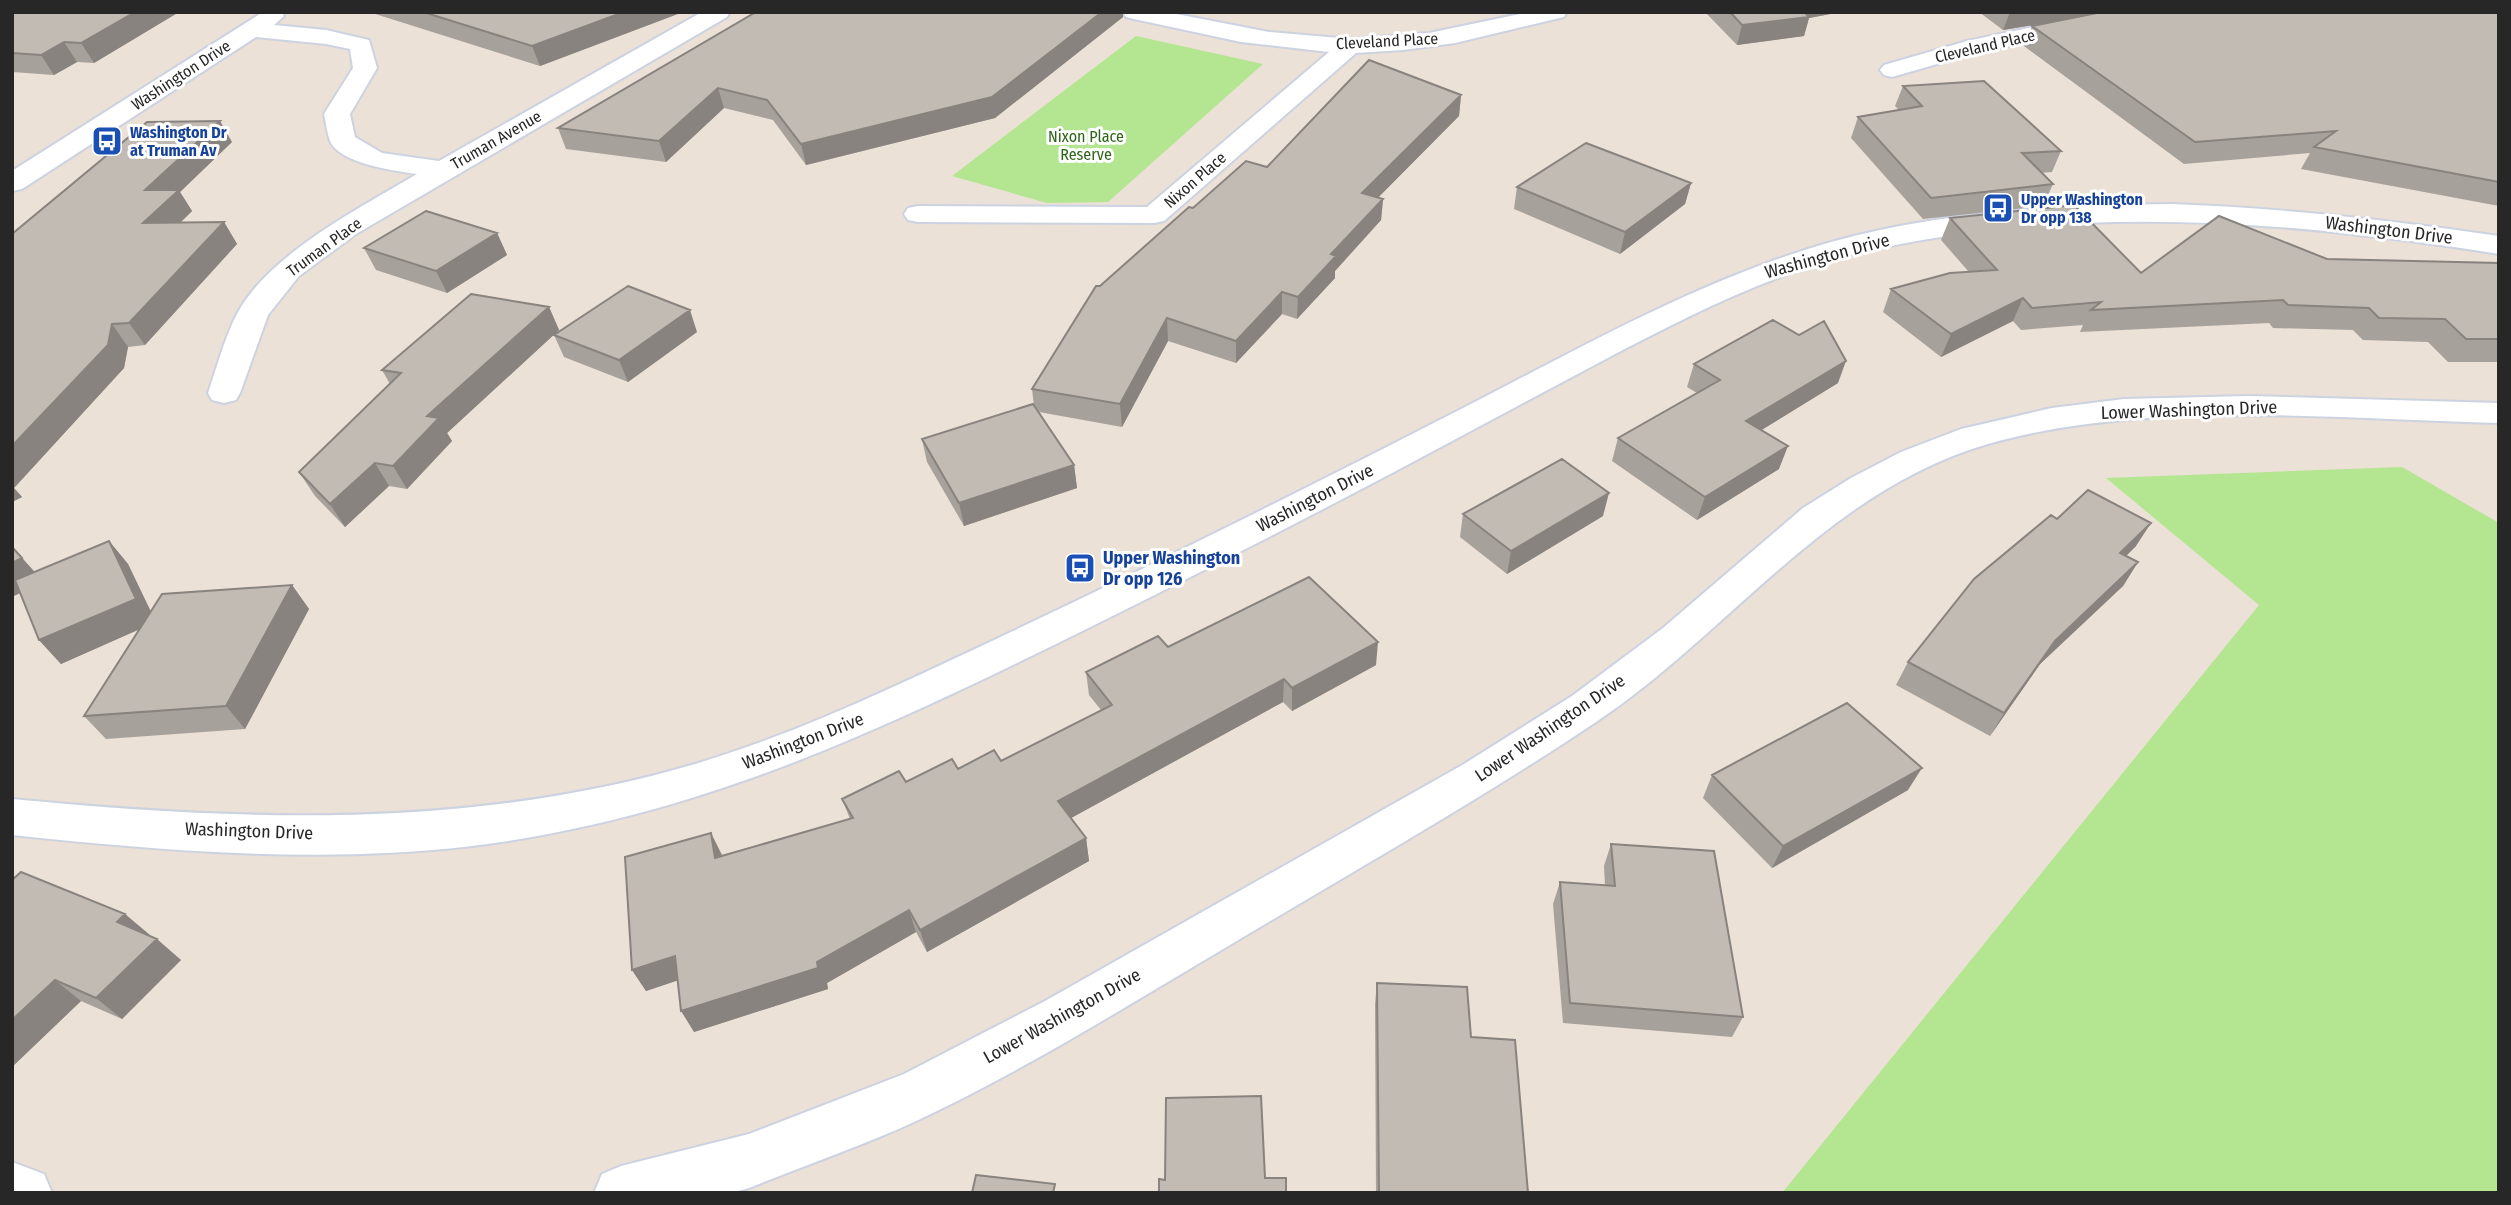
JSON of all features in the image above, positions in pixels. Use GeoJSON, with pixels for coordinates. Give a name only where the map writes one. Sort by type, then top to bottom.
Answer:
{"type":"FeatureCollection","features":[{"type":"Feature","properties":{"kind":"street","name":"Washington Drive"},"geometry":{"type":"LineString","coordinates":[[12,183],[279,12]]}},
{"type":"Feature","properties":{"kind":"street","name":"Truman Avenue"},"geometry":{"type":"LineString","coordinates":[[252,30],[326,37],[361,45],[366,68],[337,114],[343,141],[375,160],[443,170],[719,12]]}},
{"type":"Feature","properties":{"kind":"street","name":"Cleveland Place"},"geometry":{"type":"LineString","coordinates":[[1134,12],[1280,40],[1350,46],[1429,41],[1556,12]]}},
{"type":"Feature","properties":{"kind":"street","name":"Cleveland Place"},"geometry":{"type":"LineString","coordinates":[[1892,70],[1967,48],[2107,20]]}},
{"type":"Feature","properties":{"kind":"street","name":"Nixon Place"},"geometry":{"type":"LineString","coordinates":[[918,214],[1154,215],[1350,46]]}},
{"type":"Feature","properties":{"kind":"street","name":"Truman Place"},"geometry":{"type":"LineString","coordinates":[[224,393],[253,313],[289,270],[346,228],[443,170]]}},
{"type":"Feature","properties":{"kind":"street","name":"Washington Drive"},"geometry":{"type":"LineString","coordinates":[[12,817],[106,826],[256,833],[384,834],[511,822],[643,796],[757,761],[886,709],[1077,617],[1326,493],[1571,365],[1761,273],[1847,247],[1924,231],[1986,222],[2126,213],[2236,215],[2328,221],[2499,245]]}},
{"type":"Feature","properties":{"kind":"street","name":"Lower Washington Drive"},"geometry":{"type":"LineString","coordinates":[[621,1193],[748,1161],[920,1093],[1063,1017],[1479,776],[1587,707],[1677,638],[1816,517],[1863,486],[1913,460],[1973,437],[2052,418],[2123,409],[2248,406],[2499,414]]}},
{"type":"Feature","properties":{"kind":"street"},"geometry":{"type":"LineString","coordinates":[[12,1189],[25,1193]]}},
{"type":"Feature","properties":{"kind":"green space","name":"Nixon Place Reserve"},"geometry":{"type":"Polygon","coordinates":[[[1136,36],[1263,64],[1108,202],[1047,203],[952,176],[1136,36]]]}},
{"type":"Feature","properties":{"kind":"green space"},"geometry":{"type":"Polygon","coordinates":[[[2402,467],[2499,523],[2499,1193],[1782,1193],[2259,605],[2106,478],[2402,467]]]}},
{"type":"Feature","properties":{"kind":"building"},"geometry":{"type":"Polygon","coordinates":[[[12,12],[135,12],[81,43],[64,42],[41,55],[12,53],[12,12]]]}},
{"type":"Feature","properties":{"kind":"building"},"geometry":{"type":"Polygon","coordinates":[[[423,12],[624,12],[532,46],[423,12]]]}},
{"type":"Feature","properties":{"kind":"building"},"geometry":{"type":"Polygon","coordinates":[[[756,12],[1102,12],[992,97],[801,144],[767,100],[718,88],[659,141],[558,128],[756,12]]]}},
{"type":"Feature","properties":{"kind":"building"},"geometry":{"type":"Polygon","coordinates":[[[1730,12],[1804,12],[1809,17],[1742,25],[1730,12]]]}},
{"type":"Feature","properties":{"kind":"building"},"geometry":{"type":"Polygon","coordinates":[[[2102,12],[2499,12],[2499,182],[2314,147],[2336,131],[2195,142],[2032,26],[2102,12]]]}},
{"type":"Feature","properties":{"kind":"building"},"geometry":{"type":"Polygon","coordinates":[[[1369,60],[1461,95],[1362,193],[1383,199],[1331,254],[1336,256],[1298,297],[1282,292],[1236,341],[1167,318],[1120,404],[1032,389],[1096,286],[1100,286],[1189,207],[1193,208],[1246,161],[1267,167],[1369,60]]]}},
{"type":"Feature","properties":{"kind":"building"},"geometry":{"type":"Polygon","coordinates":[[[1984,81],[2061,151],[2022,153],[2053,184],[1931,198],[1858,117],[1922,106],[1903,86],[1984,81]]]}},
{"type":"Feature","properties":{"kind":"building"},"geometry":{"type":"Polygon","coordinates":[[[220,121],[145,190],[179,190],[143,223],[224,222],[129,323],[112,324],[108,345],[12,446],[12,234],[147,122],[220,121]]]}},
{"type":"Feature","properties":{"kind":"building"},"geometry":{"type":"Polygon","coordinates":[[[1586,143],[1691,183],[1625,232],[1517,187],[1586,143]]]}},
{"type":"Feature","properties":{"kind":"building"},"geometry":{"type":"Polygon","coordinates":[[[2074,205],[2141,273],[2219,216],[2327,259],[2499,263],[2499,339],[2466,339],[2445,319],[2379,318],[2369,308],[2288,305],[2283,300],[2091,310],[2101,302],[2032,308],[2023,298],[1951,334],[1891,289],[1950,273],[1997,270],[1950,218],[2074,205]]]}},
{"type":"Feature","properties":{"kind":"building"},"geometry":{"type":"Polygon","coordinates":[[[426,211],[497,233],[436,271],[364,248],[426,211]]]}},
{"type":"Feature","properties":{"kind":"building"},"geometry":{"type":"Polygon","coordinates":[[[628,286],[690,310],[619,360],[554,335],[628,286]]]}},
{"type":"Feature","properties":{"kind":"building"},"geometry":{"type":"Polygon","coordinates":[[[471,294],[549,307],[427,416],[439,418],[393,466],[375,463],[330,504],[299,472],[401,373],[382,370],[471,294]]]}},
{"type":"Feature","properties":{"kind":"building"},"geometry":{"type":"Polygon","coordinates":[[[1773,320],[1799,335],[1824,321],[1846,361],[1746,421],[1788,446],[1705,497],[1618,438],[1720,380],[1694,364],[1773,320]]]}},
{"type":"Feature","properties":{"kind":"building"},"geometry":{"type":"Polygon","coordinates":[[[1033,404],[1074,465],[959,503],[922,439],[1033,404]]]}},
{"type":"Feature","properties":{"kind":"building"},"geometry":{"type":"Polygon","coordinates":[[[1562,459],[1609,493],[1511,551],[1463,514],[1562,459]]]}},
{"type":"Feature","properties":{"kind":"building"},"geometry":{"type":"Polygon","coordinates":[[[2088,490],[2151,523],[2120,553],[2138,562],[2055,641],[2004,713],[1908,662],[1974,579],[2051,515],[2057,519],[2088,490]]]}},
{"type":"Feature","properties":{"kind":"building"},"geometry":{"type":"Polygon","coordinates":[[[109,541],[136,599],[39,640],[15,580],[109,541]]]}},
{"type":"Feature","properties":{"kind":"building"},"geometry":{"type":"Polygon","coordinates":[[[12,547],[22,558],[12,563],[12,547]]]}},
{"type":"Feature","properties":{"kind":"building"},"geometry":{"type":"Polygon","coordinates":[[[1309,577],[1378,642],[1292,688],[1284,679],[1058,801],[1086,838],[920,930],[909,910],[817,962],[818,968],[681,1011],[675,956],[632,970],[625,857],[711,833],[715,858],[853,818],[842,799],[899,771],[906,782],[952,759],[958,769],[994,750],[1001,761],[1112,705],[1086,672],[1158,636],[1168,647],[1309,577]]]}},
{"type":"Feature","properties":{"kind":"building"},"geometry":{"type":"Polygon","coordinates":[[[292,585],[226,706],[84,716],[162,594],[292,585]]]}},
{"type":"Feature","properties":{"kind":"building"},"geometry":{"type":"Polygon","coordinates":[[[1847,703],[1922,768],[1783,846],[1712,775],[1847,703]]]}},
{"type":"Feature","properties":{"kind":"building"},"geometry":{"type":"Polygon","coordinates":[[[1611,844],[1714,851],[1743,1017],[1570,1003],[1560,882],[1615,886],[1611,844]]]}},
{"type":"Feature","properties":{"kind":"building"},"geometry":{"type":"Polygon","coordinates":[[[21,872],[125,914],[117,922],[157,939],[96,998],[55,980],[12,1020],[12,880],[21,872]]]}},
{"type":"Feature","properties":{"kind":"building"},"geometry":{"type":"Polygon","coordinates":[[[1377,983],[1467,987],[1471,1037],[1515,1040],[1528,1193],[1379,1193],[1377,983]]]}},
{"type":"Feature","properties":{"kind":"building"},"geometry":{"type":"Polygon","coordinates":[[[1261,1096],[1265,1178],[1286,1178],[1286,1193],[1159,1193],[1159,1179],[1165,1180],[1166,1098],[1261,1096]]]}},
{"type":"Feature","properties":{"kind":"building"},"geometry":{"type":"Polygon","coordinates":[[[976,1175],[1055,1184],[1053,1193],[972,1193],[976,1175]]]}},
{"type":"Feature","properties":{"kind":"place","name":"Washington Dr at Truman Av"},"geometry":{"type":"Point","coordinates":[107,141]}},
{"type":"Feature","properties":{"kind":"place","name":"Upper Washington Dr opp 138"},"geometry":{"type":"Point","coordinates":[1998,208]}},
{"type":"Feature","properties":{"kind":"place","name":"Upper Washington Dr opp 126"},"geometry":{"type":"Point","coordinates":[1080,568]}}]}
